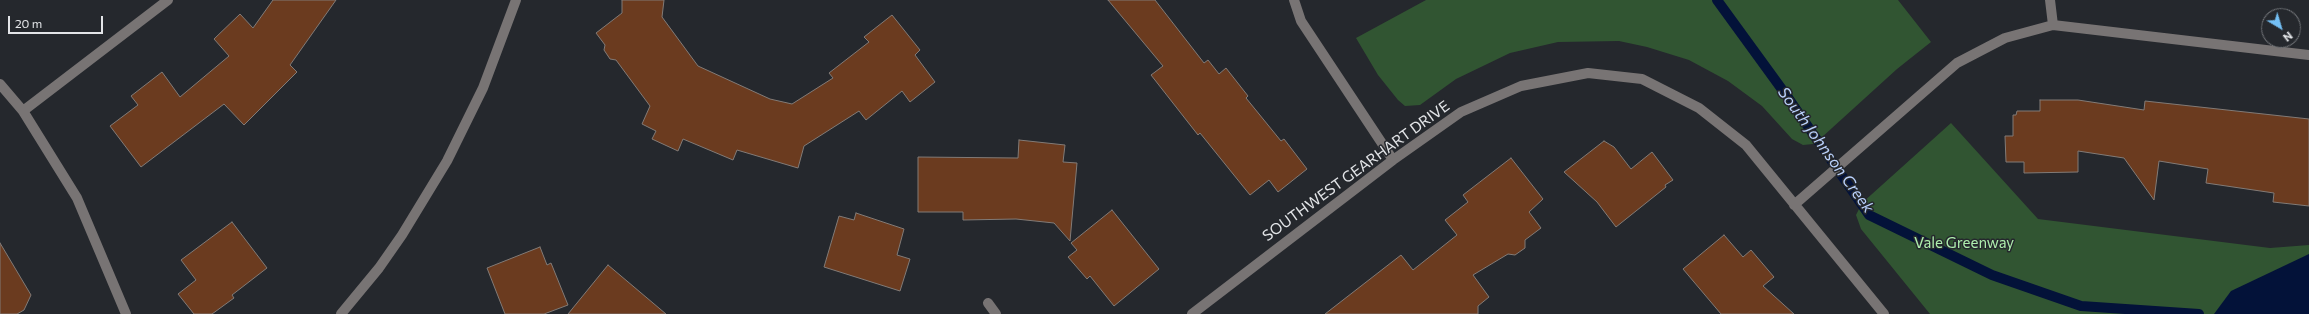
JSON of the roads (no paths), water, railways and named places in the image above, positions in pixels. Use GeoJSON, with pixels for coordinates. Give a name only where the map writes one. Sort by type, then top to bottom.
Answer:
{"type":"FeatureCollection","features":[{"type":"Feature","properties":{"kind":"street"},"geometry":{"type":"LineString","coordinates":[[23,111],[168,0]]}},
{"type":"Feature","properties":{"kind":"street"},"geometry":{"type":"LineString","coordinates":[[341,314],[379,268],[402,235],[447,161],[483,88],[516,0]]}},
{"type":"Feature","properties":{"kind":"street"},"geometry":{"type":"LineString","coordinates":[[1294,0],[1301,21],[1392,160]]}},
{"type":"Feature","properties":{"kind":"street"},"geometry":{"type":"LineString","coordinates":[[2050,0],[2053,25]]}},
{"type":"Feature","properties":{"kind":"street"},"geometry":{"type":"LineString","coordinates":[[1794,205],[1957,63],[2005,38],[2053,25],[2309,55]]}},
{"type":"Feature","properties":{"kind":"street","name":"SOUTHWEST GEARHART DRIVE"},"geometry":{"type":"LineString","coordinates":[[1192,314],[1392,160],[1461,112],[1521,86],[1588,73],[1642,79],[1699,108],[1746,145],[1884,314]]}},
{"type":"Feature","properties":{"kind":"street"},"geometry":{"type":"LineString","coordinates":[[0,84],[23,111],[78,198],[126,314]]}},
{"type":"Feature","properties":{"kind":"street"},"geometry":{"type":"LineString","coordinates":[[988,303],[996,314]]}},
{"type":"Feature","properties":{"kind":"water"},"geometry":{"type":"Polygon","coordinates":[[[2309,254],[2309,314],[2214,314],[2231,291],[2309,254]]]}},
{"type":"Feature","properties":{"kind":"waterway","name":"South Johnson Creek"},"geometry":{"type":"LineString","coordinates":[[1717,0],[1789,99],[1869,215],[1992,275],[2081,306],[2199,314]]}},
{"type":"Feature","properties":{"kind":"park label","name":"Vale Greenway"},"geometry":{"type":"Point","coordinates":[1964,243]}}]}
